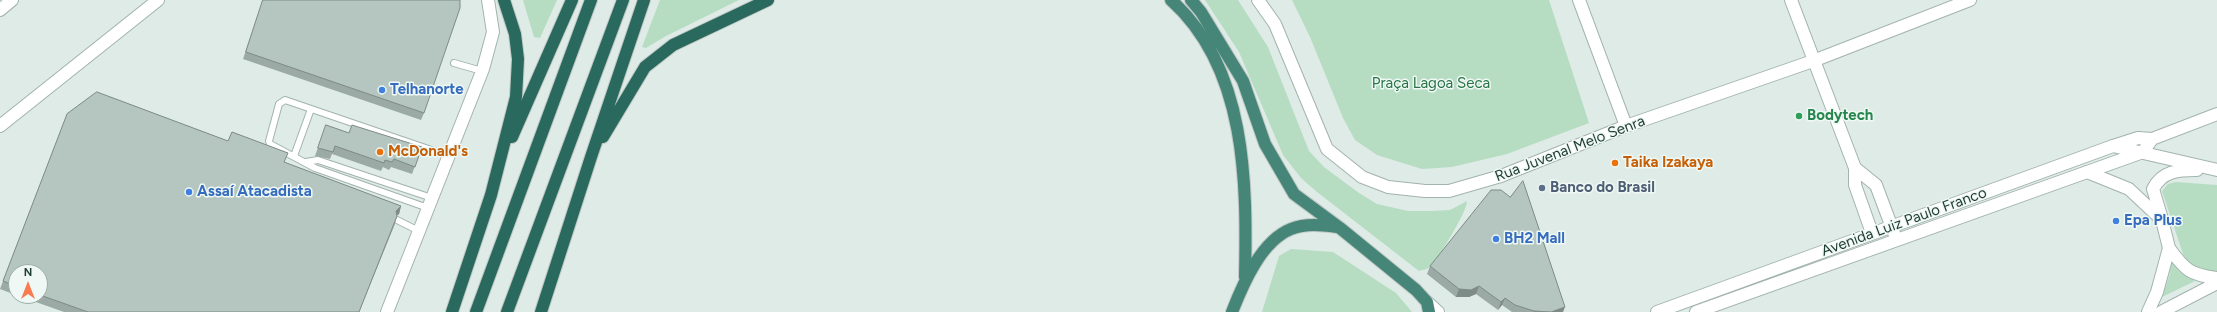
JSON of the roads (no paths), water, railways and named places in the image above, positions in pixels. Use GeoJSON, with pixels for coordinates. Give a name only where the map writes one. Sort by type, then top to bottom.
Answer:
{"type":"FeatureCollection","features":[{"type":"Feature","properties":{"kind":"highway"},"geometry":{"type":"LineString","coordinates":[[452,312],[500,165],[516,97],[518,59],[515,34],[504,0]]}},
{"type":"Feature","properties":{"kind":"highway"},"geometry":{"type":"LineString","coordinates":[[500,165],[572,0]]}},
{"type":"Feature","properties":{"kind":"highway"},"geometry":{"type":"LineString","coordinates":[[476,312],[591,0]]}},
{"type":"Feature","properties":{"kind":"highway"},"geometry":{"type":"LineString","coordinates":[[507,312],[623,0]]}},
{"type":"Feature","properties":{"kind":"highway"},"geometry":{"type":"LineString","coordinates":[[541,312],[590,157],[644,0]]}},
{"type":"Feature","properties":{"kind":"highway"},"geometry":{"type":"LineString","coordinates":[[590,157],[645,67],[673,45],[768,0]]}},
{"type":"Feature","properties":{"kind":"highway"},"geometry":{"type":"LineString","coordinates":[[1171,0],[1183,11],[1208,46],[1227,88],[1243,156],[1247,216],[1246,277]]}},
{"type":"Feature","properties":{"kind":"highway"},"geometry":{"type":"LineString","coordinates":[[1191,0],[1201,12],[1243,81],[1265,144],[1294,194],[1340,228],[1416,290],[1428,307]]}},
{"type":"Feature","properties":{"kind":"highway"},"geometry":{"type":"LineString","coordinates":[[1232,312],[1246,277],[1269,245],[1291,229],[1317,224],[1340,228]]}},
{"type":"Feature","properties":{"kind":"street"},"geometry":{"type":"LineString","coordinates":[[0,10],[12,0]]}},
{"type":"Feature","properties":{"kind":"street"},"geometry":{"type":"LineString","coordinates":[[0,126],[158,0]]}},
{"type":"Feature","properties":{"kind":"street"},"geometry":{"type":"LineString","coordinates":[[387,312],[482,71],[493,32],[488,0]]}},
{"type":"Feature","properties":{"kind":"street","name":"Rua Juvenal Melo Senra"},"geometry":{"type":"LineString","coordinates":[[1258,0],[1275,24],[1326,149],[1362,177],[1388,187],[1425,191],[1449,191],[1501,176],[1626,126],[1813,61],[1970,0]]}},
{"type":"Feature","properties":{"kind":"street"},"geometry":{"type":"LineString","coordinates":[[1580,0],[1626,126]]}},
{"type":"Feature","properties":{"kind":"street"},"geometry":{"type":"LineString","coordinates":[[1791,0],[1855,168],[1855,185],[1872,233]]}},
{"type":"Feature","properties":{"kind":"street","name":"Avenida Luiz Paulo Franco"},"geometry":{"type":"LineString","coordinates":[[1656,312],[2113,146],[2138,138],[2152,139],[2217,114]]}},
{"type":"Feature","properties":{"kind":"street"},"geometry":{"type":"LineString","coordinates":[[2143,152],[2152,139]]}},
{"type":"Feature","properties":{"kind":"street"},"geometry":{"type":"LineString","coordinates":[[2113,146],[2216,170]]}},
{"type":"Feature","properties":{"kind":"street","name":"Avenida Luiz Paulo Franco"},"geometry":{"type":"LineString","coordinates":[[1696,312],[2143,152]]}},
{"type":"Feature","properties":{"kind":"street"},"geometry":{"type":"LineString","coordinates":[[1855,168],[1876,185],[1894,236],[1889,244]]}},
{"type":"Feature","properties":{"kind":"street"},"geometry":{"type":"LineString","coordinates":[[2216,170],[2182,170],[2166,174],[2157,180],[2153,189],[2169,248],[2180,263],[2197,276],[2217,278]]}},
{"type":"Feature","properties":{"kind":"street"},"geometry":{"type":"LineString","coordinates":[[2087,172],[2129,189],[2162,220]]}},
{"type":"Feature","properties":{"kind":"street"},"geometry":{"type":"LineString","coordinates":[[2148,312],[2157,292],[2169,248]]}},
{"type":"Feature","properties":{"kind":"street"},"geometry":{"type":"LineString","coordinates":[[2161,312],[2217,283]]}},
{"type":"Feature","properties":{"kind":"street"},"geometry":{"type":"LineString","coordinates":[[1428,307],[1438,312]]}},
{"type":"Feature","properties":{"kind":"lane"},"geometry":{"type":"LineString","coordinates":[[454,63],[482,71]]}},
{"type":"Feature","properties":{"kind":"lane"},"geometry":{"type":"LineString","coordinates":[[430,203],[315,168],[270,144],[269,141],[279,104],[285,100],[448,156]]}},
{"type":"Feature","properties":{"kind":"lane"},"geometry":{"type":"LineString","coordinates":[[294,156],[311,109]]}},
{"type":"Feature","properties":{"kind":"lane"},"geometry":{"type":"LineString","coordinates":[[306,162],[318,160],[430,203]]}},
{"type":"Feature","properties":{"kind":"lane"},"geometry":{"type":"LineString","coordinates":[[397,220],[419,231]]}},
{"type":"Feature","properties":{"kind":"place","name":"Telhanorte"},"geometry":{"type":"Point","coordinates":[382,90]}},
{"type":"Feature","properties":{"kind":"place","name":"Bodytech"},"geometry":{"type":"Point","coordinates":[1799,116]}},
{"type":"Feature","properties":{"kind":"place","name":"McDonald's"},"geometry":{"type":"Point","coordinates":[380,152]}},
{"type":"Feature","properties":{"kind":"place","name":"Taika Izakaya"},"geometry":{"type":"Point","coordinates":[1615,163]}},
{"type":"Feature","properties":{"kind":"place","name":"Banco do Brasil"},"geometry":{"type":"Point","coordinates":[1542,188]}},
{"type":"Feature","properties":{"kind":"place","name":"Assaí Atacadista"},"geometry":{"type":"Point","coordinates":[189,192]}},
{"type":"Feature","properties":{"kind":"place","name":"Epa Plus"},"geometry":{"type":"Point","coordinates":[2116,221]}},
{"type":"Feature","properties":{"kind":"place","name":"BH2 Mall"},"geometry":{"type":"Point","coordinates":[1496,239]}},
{"type":"Feature","properties":{"kind":"park label","name":"Praça Lagoa Seca"},"geometry":{"type":"Point","coordinates":[1431,84]}}]}
